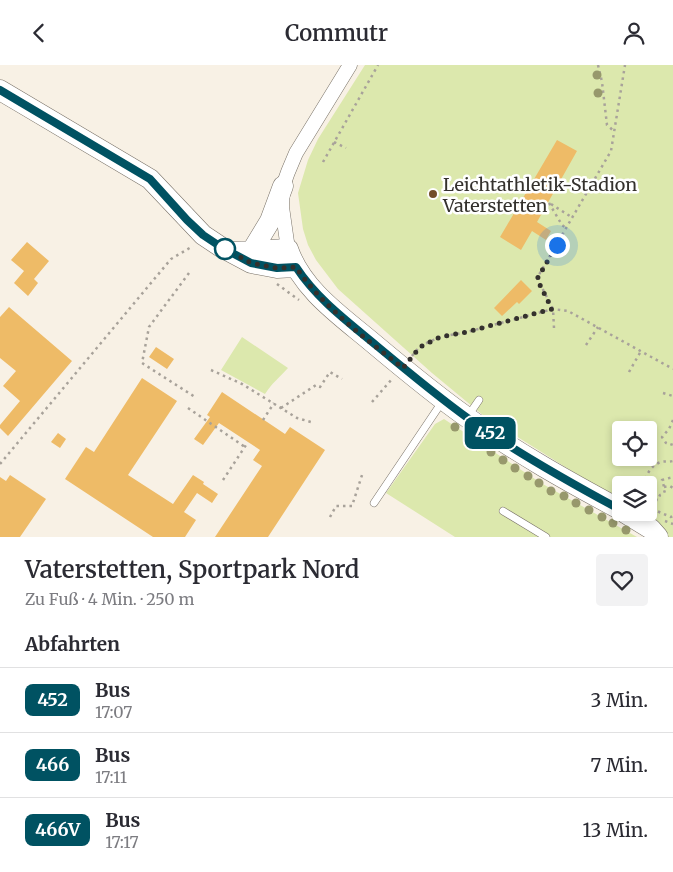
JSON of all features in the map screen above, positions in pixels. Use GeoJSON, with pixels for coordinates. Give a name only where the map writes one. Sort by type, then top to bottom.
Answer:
{"type":"FeatureCollection","features":[{"type":"Feature","properties":{"kind":"street"},"geometry":{"type":"LineString","coordinates":[[253,249],[270,221],[296,153],[350,65]]}},
{"type":"Feature","properties":{"kind":"street"},"geometry":{"type":"LineString","coordinates":[[0,90],[137,170],[150,179],[203,235],[251,263],[277,268],[292,258]]}},
{"type":"Feature","properties":{"kind":"street"},"geometry":{"type":"LineString","coordinates":[[283,186],[282,207],[292,258],[305,281],[322,299],[399,372],[444,400],[467,418],[531,460],[612,505]]}},
{"type":"Feature","properties":{"kind":"street"},"geometry":{"type":"LineString","coordinates":[[232,252],[253,249],[292,258]]}},
{"type":"Feature","properties":{"kind":"street"},"geometry":{"type":"LineString","coordinates":[[639,521],[658,537]]}},
{"type":"Feature","properties":{"kind":"lane"},"geometry":{"type":"LineString","coordinates":[[374,503],[444,400]]}},
{"type":"Feature","properties":{"kind":"lane"},"geometry":{"type":"LineString","coordinates":[[467,418],[479,400]]}},
{"type":"Feature","properties":{"kind":"lane"},"geometry":{"type":"LineString","coordinates":[[503,511],[546,537]]}},
{"type":"Feature","properties":{"kind":"path"},"geometry":{"type":"LineString","coordinates":[[323,161],[378,65]]}},
{"type":"Feature","properties":{"kind":"path"},"geometry":{"type":"LineString","coordinates":[[598,65],[607,125],[614,132]]}},
{"type":"Feature","properties":{"kind":"path"},"geometry":{"type":"LineString","coordinates":[[554,328],[552,309],[537,279],[612,151],[625,65]]}},
{"type":"Feature","properties":{"kind":"path"},"geometry":{"type":"LineString","coordinates":[[334,142],[346,148]]}},
{"type":"Feature","properties":{"kind":"path"},"geometry":{"type":"LineString","coordinates":[[521,185],[528,190]]}},
{"type":"Feature","properties":{"kind":"path"},"geometry":{"type":"LineString","coordinates":[[566,229],[549,202],[573,218]]}},
{"type":"Feature","properties":{"kind":"path"},"geometry":{"type":"LineString","coordinates":[[188,242],[200,250]]}},
{"type":"Feature","properties":{"kind":"path"},"geometry":{"type":"LineString","coordinates":[[0,464],[172,259],[193,246]]}},
{"type":"Feature","properties":{"kind":"path"},"geometry":{"type":"LineString","coordinates":[[189,273],[149,327],[142,363],[195,397]]}},
{"type":"Feature","properties":{"kind":"path"},"geometry":{"type":"LineString","coordinates":[[273,283],[282,287],[306,305]]}},
{"type":"Feature","properties":{"kind":"path"},"geometry":{"type":"LineString","coordinates":[[372,402],[420,347],[440,337],[467,332],[552,309],[568,311],[673,369]]}},
{"type":"Feature","properties":{"kind":"path"},"geometry":{"type":"LineString","coordinates":[[586,345],[598,327]]}},
{"type":"Feature","properties":{"kind":"path"},"geometry":{"type":"LineString","coordinates":[[629,373],[641,351]]}},
{"type":"Feature","properties":{"kind":"path"},"geometry":{"type":"LineString","coordinates":[[211,370],[242,384],[297,418],[311,422]]}},
{"type":"Feature","properties":{"kind":"path"},"geometry":{"type":"LineString","coordinates":[[281,408],[316,385],[320,387],[330,372],[342,379]]}},
{"type":"Feature","properties":{"kind":"path"},"geometry":{"type":"LineString","coordinates":[[663,393],[673,396]]}},
{"type":"Feature","properties":{"kind":"path"},"geometry":{"type":"LineString","coordinates":[[263,420],[274,403]]}},
{"type":"Feature","properties":{"kind":"path"},"geometry":{"type":"LineString","coordinates":[[188,408],[245,447]]}},
{"type":"Feature","properties":{"kind":"path"},"geometry":{"type":"LineString","coordinates":[[673,420],[669,429],[662,437],[666,443],[673,444]]}},
{"type":"Feature","properties":{"kind":"path"},"geometry":{"type":"LineString","coordinates":[[223,481],[248,442]]}},
{"type":"Feature","properties":{"kind":"path"},"geometry":{"type":"LineString","coordinates":[[647,476],[654,466],[660,462],[673,461]]}},
{"type":"Feature","properties":{"kind":"path"},"geometry":{"type":"LineString","coordinates":[[330,517],[336,506],[352,506],[363,471]]}},
{"type":"Feature","properties":{"kind":"path"},"geometry":{"type":"LineString","coordinates":[[657,499],[664,493],[662,480],[673,477]]}},
{"type":"Feature","properties":{"kind":"path"},"geometry":{"type":"LineString","coordinates":[[664,487],[673,487]]}},
{"type":"Feature","properties":{"kind":"path"},"geometry":{"type":"LineString","coordinates":[[657,511],[671,517],[673,516]]}},
{"type":"Feature","properties":{"kind":"green space"},"geometry":{"type":"Polygon","coordinates":[[[365,65],[673,65],[673,537],[668,537],[665,532],[650,521],[657,521],[657,476],[612,476],[612,496],[484,416],[432,373],[338,289],[316,260],[308,245],[303,229],[298,193],[308,160],[318,139],[365,65]]]}},
{"type":"Feature","properties":{"kind":"green space"},"geometry":{"type":"Polygon","coordinates":[[[242,337],[288,368],[265,394],[221,370],[242,337]]]}},
{"type":"Feature","properties":{"kind":"green space"},"geometry":{"type":"Polygon","coordinates":[[[444,419],[541,483],[637,537],[455,537],[386,493],[435,424],[444,419]]]}},
{"type":"Feature","properties":{"kind":"building"},"geometry":{"type":"Polygon","coordinates":[[[557,140],[577,151],[537,222],[551,231],[546,240],[532,231],[521,250],[500,237],[557,140]]]}},
{"type":"Feature","properties":{"kind":"building"},"geometry":{"type":"Polygon","coordinates":[[[27,242],[49,261],[34,279],[38,283],[28,296],[14,283],[24,271],[11,260],[27,242]]]}},
{"type":"Feature","properties":{"kind":"building"},"geometry":{"type":"Polygon","coordinates":[[[521,280],[532,291],[519,304],[517,302],[502,316],[494,308],[521,280]]]}},
{"type":"Feature","properties":{"kind":"building"},"geometry":{"type":"Polygon","coordinates":[[[9,307],[72,361],[8,436],[0,428],[0,425],[20,401],[3,386],[16,371],[0,358],[0,317],[9,307]]]}},
{"type":"Feature","properties":{"kind":"building"},"geometry":{"type":"Polygon","coordinates":[[[156,347],[174,359],[167,369],[149,357],[156,347]]]}},
{"type":"Feature","properties":{"kind":"building"},"geometry":{"type":"Polygon","coordinates":[[[142,378],[177,401],[128,475],[173,504],[193,475],[218,494],[212,503],[197,493],[184,512],[196,520],[185,537],[153,537],[65,479],[86,447],[94,452],[142,378]]]}},
{"type":"Feature","properties":{"kind":"building"},"geometry":{"type":"Polygon","coordinates":[[[222,392],[285,434],[290,427],[325,450],[268,537],[215,537],[262,466],[253,460],[260,450],[219,423],[203,445],[194,439],[210,417],[207,415],[222,392]]]}},
{"type":"Feature","properties":{"kind":"building"},"geometry":{"type":"Polygon","coordinates":[[[58,433],[66,439],[60,448],[51,442],[58,433]]]}},
{"type":"Feature","properties":{"kind":"building"},"geometry":{"type":"Polygon","coordinates":[[[10,475],[46,499],[20,537],[0,537],[0,477],[6,481],[10,475]]]}},
{"type":"Feature","properties":{"kind":"bus line","name":"452"},"geometry":{"type":"LineString","coordinates":[[0,90],[150,179],[187,220],[203,235],[221,247],[251,263],[277,268],[296,267],[305,281],[334,310],[403,368],[467,418],[531,460],[612,505]]}},
{"type":"Feature","properties":{"kind":"place","name":"Leichtathletik-Stadion Vaterstetten"},"geometry":{"type":"Point","coordinates":[433,194]}},
{"type":"Feature","properties":{"kind":"route"},"geometry":{"type":"LineString","coordinates":[[225,249],[221,247],[251,263],[277,268],[296,267],[305,281],[322,299],[403,368],[420,347],[440,337],[467,332],[552,309],[537,279],[557,245]]}}]}
